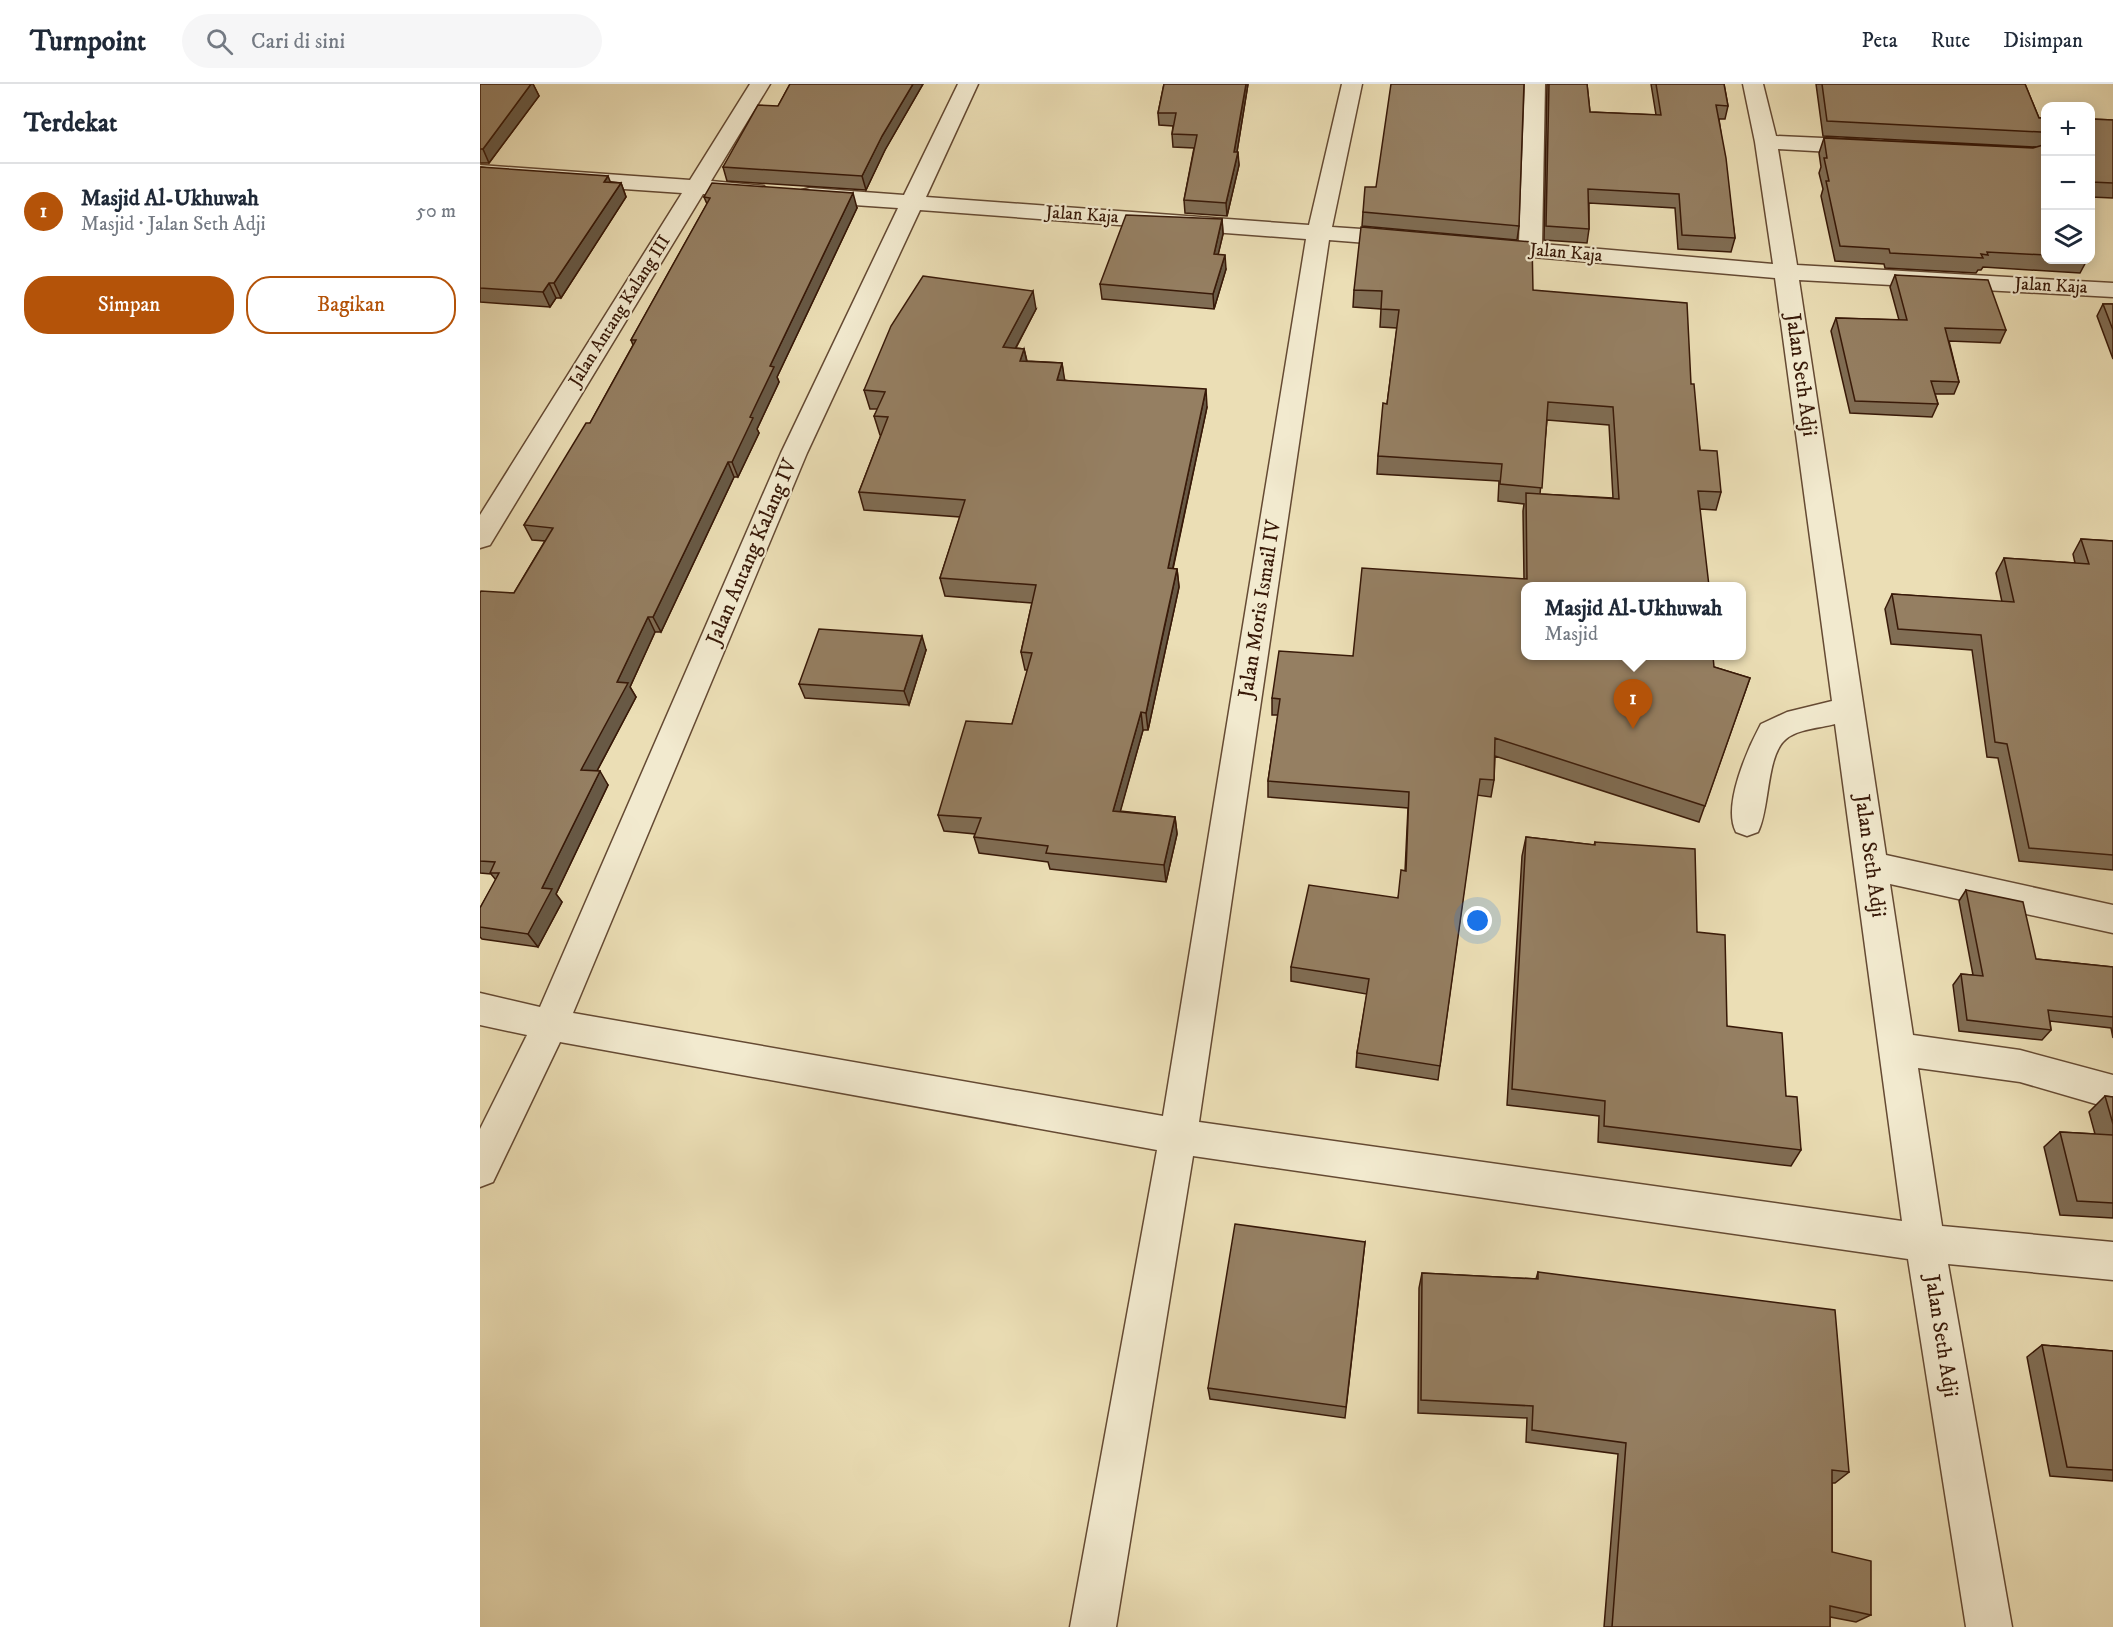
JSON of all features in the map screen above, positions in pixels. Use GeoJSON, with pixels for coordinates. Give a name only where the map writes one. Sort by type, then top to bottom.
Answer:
{"type":"FeatureCollection","features":[{"type":"Feature","properties":{"kind":"street","name":"Jalan Antang Kalang III"},"geometry":{"type":"LineString","coordinates":[[480,538],[760,84]]}},
{"type":"Feature","properties":{"kind":"street","name":"Jalan Antang Kalang IV"},"geometry":{"type":"LineString","coordinates":[[480,1169],[550,1025],[794,453],[968,84]]}},
{"type":"Feature","properties":{"kind":"street","name":"Jalan Moris Ismail IV"},"geometry":{"type":"LineString","coordinates":[[1093,1627],[1178,1136],[1319,232],[1352,84]]}},
{"type":"Feature","properties":{"kind":"street"},"geometry":{"type":"LineString","coordinates":[[1530,250],[1534,84]]}},
{"type":"Feature","properties":{"kind":"street","name":"Jalan Seth Adji"},"geometry":{"type":"LineString","coordinates":[[1753,84],[1766,142],[1786,272],[1925,1243],[1989,1627]]}},
{"type":"Feature","properties":{"kind":"street"},"geometry":{"type":"LineString","coordinates":[[1766,142],[1885,148]]}},
{"type":"Feature","properties":{"kind":"street"},"geometry":{"type":"LineString","coordinates":[[480,172],[698,187]]}},
{"type":"Feature","properties":{"kind":"street","name":"Jalan Kaja"},"geometry":{"type":"LineString","coordinates":[[698,187],[1424,241]]}},
{"type":"Feature","properties":{"kind":"street","name":"Jalan Kaja"},"geometry":{"type":"LineString","coordinates":[[1460,244],[1786,272],[2113,290]]}},
{"type":"Feature","properties":{"kind":"street"},"geometry":{"type":"LineString","coordinates":[[1747,823],[1755,769],[1772,732],[1787,724],[1850,710]]}},
{"type":"Feature","properties":{"kind":"street"},"geometry":{"type":"LineString","coordinates":[[1872,866],[2113,919]]}},
{"type":"Feature","properties":{"kind":"street"},"geometry":{"type":"LineString","coordinates":[[480,1009],[550,1025],[1178,1136],[1925,1243],[2113,1261]]}},
{"type":"Feature","properties":{"kind":"street"},"geometry":{"type":"LineString","coordinates":[[1898,1049],[2020,1066],[2113,1092]]}},
{"type":"Feature","properties":{"kind":"building"},"geometry":{"type":"Polygon","coordinates":[[[480,84],[531,84],[483,149],[480,149],[480,84]]]}},
{"type":"Feature","properties":{"kind":"building"},"geometry":{"type":"Polygon","coordinates":[[[790,84],[913,84],[882,136],[862,176],[723,167],[758,105],[778,106],[790,84]]]}},
{"type":"Feature","properties":{"kind":"building"},"geometry":{"type":"Polygon","coordinates":[[[1164,84],[1246,84],[1234,152],[1238,152],[1226,203],[1184,200],[1197,135],[1172,134],[1176,113],[1158,113],[1164,84]]]}},
{"type":"Feature","properties":{"kind":"building"},"geometry":{"type":"Polygon","coordinates":[[[1391,84],[1524,84],[1519,226],[1363,212],[1365,187],[1376,187],[1391,84]]]}},
{"type":"Feature","properties":{"kind":"building"},"geometry":{"type":"Polygon","coordinates":[[[1549,84],[1587,84],[1590,112],[1661,115],[1656,84],[1724,84],[1728,106],[1716,105],[1726,158],[1735,238],[1682,235],[1679,194],[1588,189],[1589,229],[1546,226],[1549,84]]]}},
{"type":"Feature","properties":{"kind":"building"},"geometry":{"type":"Polygon","coordinates":[[[1822,84],[2025,84],[2039,118],[2041,118],[2041,132],[1827,121],[1822,84]]]}},
{"type":"Feature","properties":{"kind":"building"},"geometry":{"type":"Polygon","coordinates":[[[2095,119],[2113,120],[2113,183],[2095,182],[2095,119]]]}},
{"type":"Feature","properties":{"kind":"building"},"geometry":{"type":"Polygon","coordinates":[[[1824,138],[2033,148],[2041,146],[2041,255],[1987,252],[1988,255],[1981,254],[1983,258],[1890,253],[1889,249],[1840,246],[1826,181],[1829,181],[1824,158],[1827,158],[1824,138]]]}},
{"type":"Feature","properties":{"kind":"building"},"geometry":{"type":"Polygon","coordinates":[[[480,167],[608,176],[604,182],[621,183],[554,283],[549,283],[543,292],[480,288],[480,167]]]}},
{"type":"Feature","properties":{"kind":"building"},"geometry":{"type":"Polygon","coordinates":[[[712,183],[853,193],[770,366],[774,367],[732,462],[728,462],[653,617],[648,617],[617,682],[628,683],[581,770],[600,771],[542,888],[552,889],[528,934],[480,927],[480,908],[499,873],[490,873],[495,862],[480,861],[480,593],[481,591],[514,593],[553,528],[524,525],[586,423],[590,423],[636,340],[631,340],[710,198],[704,197],[712,183]]]}},
{"type":"Feature","properties":{"kind":"building"},"geometry":{"type":"Polygon","coordinates":[[[1126,215],[1222,219],[1214,254],[1225,255],[1213,294],[1100,284],[1126,215]]]}},
{"type":"Feature","properties":{"kind":"building"},"geometry":{"type":"Polygon","coordinates":[[[1361,227],[1532,242],[1533,290],[1687,303],[1691,384],[1694,384],[1700,450],[1717,451],[1721,492],[1698,491],[1709,582],[1521,582],[1521,660],[1713,660],[1714,667],[1750,678],[1705,806],[1495,738],[1494,780],[1480,779],[1440,1066],[1357,1053],[1369,979],[1291,967],[1309,885],[1398,898],[1401,870],[1406,871],[1409,792],[1268,781],[1280,699],[1272,698],[1279,651],[1353,656],[1362,568],[1527,579],[1526,493],[1619,499],[1613,407],[1548,402],[1542,488],[1500,484],[1502,464],[1378,456],[1383,403],[1387,404],[1399,310],[1381,309],[1382,291],[1354,290],[1361,227]]]}},
{"type":"Feature","properties":{"kind":"building"},"geometry":{"type":"Polygon","coordinates":[[[1895,275],[1988,280],[2006,330],[1945,328],[1959,382],[1931,381],[1938,404],[1855,401],[1836,318],[1907,320],[1895,275]]]}},
{"type":"Feature","properties":{"kind":"building"},"geometry":{"type":"Polygon","coordinates":[[[923,276],[1033,291],[1003,347],[1024,349],[1020,361],[1062,363],[1057,380],[1206,389],[1168,568],[1177,569],[1146,713],[1141,712],[1113,811],[1175,817],[1164,865],[1046,853],[1048,846],[974,837],[981,818],[938,815],[966,721],[1012,724],[1032,653],[1021,652],[1036,585],[940,578],[965,500],[859,492],[888,417],[874,416],[885,392],[864,390],[891,326],[923,276]]]}},
{"type":"Feature","properties":{"kind":"building"},"geometry":{"type":"Polygon","coordinates":[[[2103,304],[2113,304],[2113,330],[2103,304]]]}},
{"type":"Feature","properties":{"kind":"building"},"geometry":{"type":"Polygon","coordinates":[[[2081,539],[2113,541],[2113,855],[2029,848],[2007,744],[1995,742],[1981,635],[1898,629],[1892,594],[2014,602],[2004,558],[2089,564],[2081,539]]]}},
{"type":"Feature","properties":{"kind":"building"},"geometry":{"type":"Polygon","coordinates":[[[819,629],[922,636],[904,691],[799,684],[819,629]]]}},
{"type":"Feature","properties":{"kind":"building"},"geometry":{"type":"Polygon","coordinates":[[[1526,837],[1595,845],[1595,842],[1695,849],[1697,932],[1725,935],[1727,1026],[1782,1033],[1786,1096],[1797,1097],[1801,1150],[1604,1126],[1605,1101],[1512,1089],[1526,837]]]}},
{"type":"Feature","properties":{"kind":"building"},"geometry":{"type":"Polygon","coordinates":[[[1966,890],[2023,902],[2036,959],[2113,967],[2113,1017],[2048,1010],[2051,1030],[1967,1020],[1961,974],[1983,976],[1966,890]]]}},
{"type":"Feature","properties":{"kind":"building"},"geometry":{"type":"Polygon","coordinates":[[[2105,1096],[2113,1097],[2113,1124],[2105,1096]]]}},
{"type":"Feature","properties":{"kind":"building"},"geometry":{"type":"Polygon","coordinates":[[[2060,1132],[2113,1135],[2113,1203],[2077,1201],[2060,1132]]]}},
{"type":"Feature","properties":{"kind":"building"},"geometry":{"type":"Polygon","coordinates":[[[1235,1224],[1365,1242],[1346,1407],[1208,1388],[1235,1224]]]}},
{"type":"Feature","properties":{"kind":"building"},"geometry":{"type":"Polygon","coordinates":[[[1538,1272],[1835,1310],[1849,1472],[1832,1470],[1832,1552],[1871,1561],[1871,1615],[1830,1606],[1830,1627],[1612,1627],[1626,1443],[1532,1430],[1533,1406],[1421,1400],[1422,1273],[1538,1279],[1538,1272]]]}},
{"type":"Feature","properties":{"kind":"building"},"geometry":{"type":"Polygon","coordinates":[[[2042,1345],[2113,1351],[2113,1470],[2067,1467],[2042,1345]]]}},
{"type":"Feature","properties":{"kind":"place","name":"Masjid Al-Ukhuwah"},"geometry":{"type":"Point","coordinates":[1633,729]}}]}
